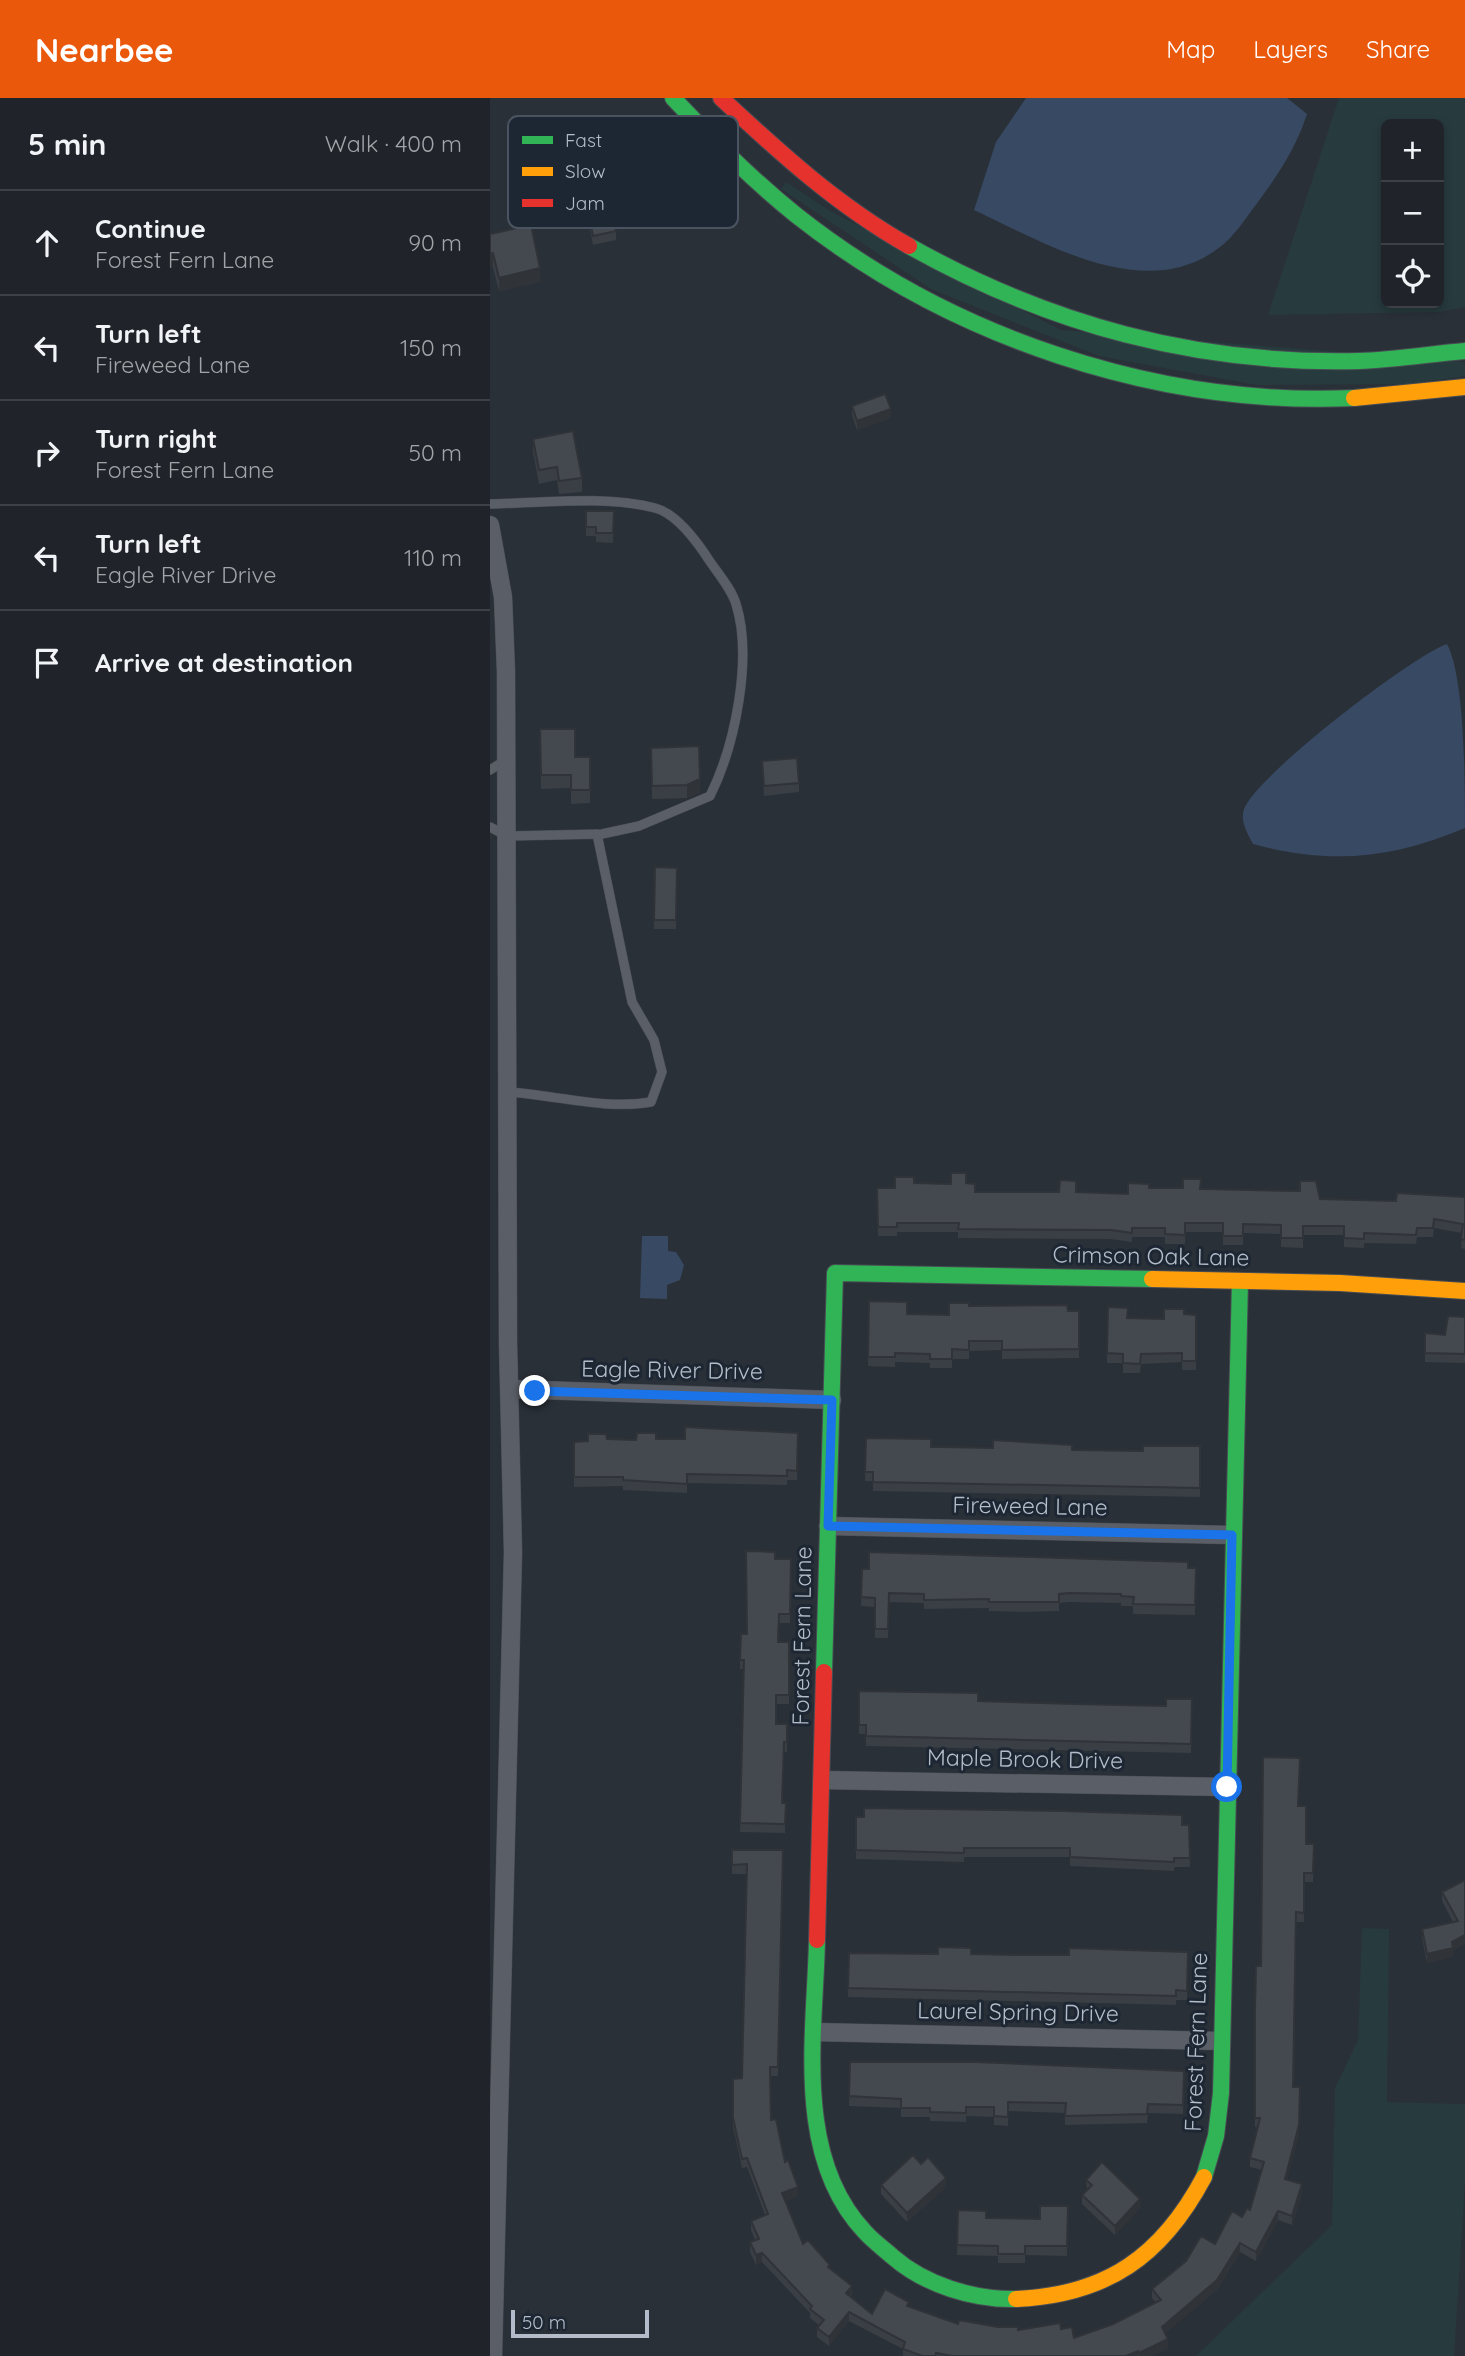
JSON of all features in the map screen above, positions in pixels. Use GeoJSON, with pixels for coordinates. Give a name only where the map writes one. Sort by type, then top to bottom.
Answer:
{"type":"FeatureCollection","features":[{"type":"Feature","properties":{"kind":"main road"},"geometry":{"type":"LineString","coordinates":[[673,98],[689,116]]}},
{"type":"Feature","properties":{"kind":"main road"},"geometry":{"type":"LineString","coordinates":[[721,98],[776,152],[881,232],[947,270],[1044,312],[1106,332],[1190,352],[1252,359],[1352,363],[1465,351]]}},
{"type":"Feature","properties":{"kind":"main road"},"geometry":{"type":"LineString","coordinates":[[738,165],[774,199],[831,241],[910,290],[1024,343],[1144,377],[1268,397],[1364,398],[1465,387]]}},
{"type":"Feature","properties":{"kind":"main road","name":"Crimson Oak Lane"},"geometry":{"type":"LineString","coordinates":[[835,1273],[1419,1286],[1465,1291]]}},
{"type":"Feature","properties":{"kind":"main road","name":"Forest Fern Lane"},"geometry":{"type":"LineString","coordinates":[[835,1273],[814,2032],[813,2096],[817,2134],[828,2170],[843,2201],[863,2232],[911,2273],[945,2290],[981,2299],[1021,2302],[1057,2297],[1104,2281],[1143,2258],[1175,2224],[1203,2179],[1216,2142],[1221,2103],[1220,2040],[1240,1281]]}},
{"type":"Feature","properties":{"kind":"street"},"geometry":{"type":"LineString","coordinates":[[490,525],[503,597],[507,836],[508,1343],[512,1390],[513,1552],[498,1837],[493,2356]]}},
{"type":"Feature","properties":{"kind":"street","name":"Eagle River Drive"},"geometry":{"type":"LineString","coordinates":[[512,1390],[832,1400]]}},
{"type":"Feature","properties":{"kind":"street","name":"Fireweed Lane"},"geometry":{"type":"LineString","coordinates":[[828,1526],[1232,1535]]}},
{"type":"Feature","properties":{"kind":"street","name":"Maple Brook Drive"},"geometry":{"type":"LineString","coordinates":[[822,1780],[1227,1787]]}},
{"type":"Feature","properties":{"kind":"street","name":"Laurel Spring Drive"},"geometry":{"type":"LineString","coordinates":[[814,2032],[1220,2040]]}},
{"type":"Feature","properties":{"kind":"lane"},"geometry":{"type":"LineString","coordinates":[[490,504],[610,502],[657,508],[674,519],[698,544],[736,603],[743,663],[727,752],[710,796],[639,826],[597,834],[507,836],[490,827]]}},
{"type":"Feature","properties":{"kind":"lane"},"geometry":{"type":"LineString","coordinates":[[490,770],[506,760]]}},
{"type":"Feature","properties":{"kind":"lane"},"geometry":{"type":"LineString","coordinates":[[508,1092],[626,1106],[651,1102],[662,1072],[654,1040],[632,1002],[597,834]]}},
{"type":"Feature","properties":{"kind":"green space"},"geometry":{"type":"Polygon","coordinates":[[[1339,98],[1465,98],[1465,307],[1439,312],[1268,315],[1339,98]]]}},
{"type":"Feature","properties":{"kind":"green space"},"geometry":{"type":"Polygon","coordinates":[[[786,182],[830,211],[1061,330],[1465,362],[1465,376],[1410,384],[1257,385],[1099,356],[931,289],[781,189],[786,182]]]}},
{"type":"Feature","properties":{"kind":"green space"},"geometry":{"type":"Polygon","coordinates":[[[1362,1928],[1389,1929],[1387,2102],[1465,2104],[1465,2183],[1454,2356],[1196,2356],[1332,2225],[1335,2088],[1358,2040],[1362,1928]]]}},
{"type":"Feature","properties":{"kind":"water"},"geometry":{"type":"Polygon","coordinates":[[[1026,98],[1287,98],[1307,114],[1298,138],[1280,170],[1240,226],[1220,247],[1191,263],[1160,270],[1128,269],[1096,263],[1064,252],[974,210],[996,142],[1026,98]]]}},
{"type":"Feature","properties":{"kind":"water"},"geometry":{"type":"Polygon","coordinates":[[[1447,644],[1453,660],[1461,705],[1465,828],[1412,847],[1360,856],[1308,855],[1253,844],[1246,831],[1244,809],[1276,771],[1337,718],[1402,670],[1447,644]]]}},
{"type":"Feature","properties":{"kind":"water"},"geometry":{"type":"Polygon","coordinates":[[[642,1236],[668,1236],[668,1251],[676,1252],[684,1265],[680,1280],[667,1285],[667,1299],[640,1298],[642,1236]]]}},
{"type":"Feature","properties":{"kind":"building"},"geometry":{"type":"Polygon","coordinates":[[[532,228],[540,268],[499,278],[493,253],[490,254],[490,234],[532,228]]]}},
{"type":"Feature","properties":{"kind":"building"},"geometry":{"type":"Polygon","coordinates":[[[591,228],[615,228],[616,231],[593,236],[591,228]]]}},
{"type":"Feature","properties":{"kind":"building"},"geometry":{"type":"Polygon","coordinates":[[[885,394],[891,409],[857,421],[852,406],[885,394]]]}},
{"type":"Feature","properties":{"kind":"building"},"geometry":{"type":"Polygon","coordinates":[[[573,431],[582,478],[559,481],[557,467],[539,470],[533,439],[573,431]]]}},
{"type":"Feature","properties":{"kind":"building"},"geometry":{"type":"Polygon","coordinates":[[[586,511],[614,511],[613,533],[596,533],[596,527],[586,527],[586,511]]]}},
{"type":"Feature","properties":{"kind":"building"},"geometry":{"type":"Polygon","coordinates":[[[540,729],[575,729],[575,757],[590,757],[590,790],[571,790],[571,775],[541,775],[540,729]]]}},
{"type":"Feature","properties":{"kind":"building"},"geometry":{"type":"Polygon","coordinates":[[[699,746],[700,779],[687,785],[652,786],[651,748],[699,746]]]}},
{"type":"Feature","properties":{"kind":"building"},"geometry":{"type":"Polygon","coordinates":[[[797,758],[799,783],[764,786],[762,761],[797,758]]]}},
{"type":"Feature","properties":{"kind":"building"},"geometry":{"type":"Polygon","coordinates":[[[655,867],[677,868],[676,920],[654,920],[655,867]]]}},
{"type":"Feature","properties":{"kind":"building"},"geometry":{"type":"Polygon","coordinates":[[[951,1173],[966,1173],[966,1183],[975,1184],[975,1192],[1059,1192],[1060,1180],[1076,1181],[1076,1192],[1128,1194],[1128,1183],[1149,1184],[1149,1188],[1183,1188],[1183,1179],[1201,1179],[1200,1189],[1300,1191],[1300,1181],[1316,1181],[1320,1199],[1396,1201],[1397,1193],[1465,1197],[1465,1240],[1461,1239],[1463,1224],[1434,1219],[1433,1228],[1417,1228],[1416,1235],[1364,1233],[1364,1239],[1344,1238],[1344,1226],[1303,1226],[1303,1238],[1281,1238],[1281,1225],[1243,1224],[1243,1236],[1223,1236],[1223,1223],[1185,1223],[1185,1235],[1165,1234],[1165,1228],[1132,1228],[1132,1233],[1111,1230],[958,1229],[959,1223],[897,1223],[897,1227],[878,1227],[877,1188],[895,1188],[895,1177],[914,1177],[914,1183],[951,1184],[951,1173]]]}},
{"type":"Feature","properties":{"kind":"building"},"geometry":{"type":"Polygon","coordinates":[[[869,1301],[907,1302],[907,1314],[949,1315],[949,1303],[969,1303],[969,1306],[1067,1305],[1068,1311],[1079,1311],[1079,1349],[1002,1350],[1002,1341],[969,1341],[969,1350],[952,1349],[952,1359],[930,1359],[930,1354],[895,1353],[895,1357],[868,1357],[869,1301]]]}},
{"type":"Feature","properties":{"kind":"building"},"geometry":{"type":"Polygon","coordinates":[[[1108,1307],[1128,1308],[1127,1318],[1164,1319],[1164,1309],[1184,1309],[1184,1314],[1196,1315],[1196,1361],[1182,1361],[1182,1353],[1141,1354],[1140,1364],[1123,1363],[1123,1354],[1107,1353],[1108,1307]]]}},
{"type":"Feature","properties":{"kind":"building"},"geometry":{"type":"Polygon","coordinates":[[[1448,1316],[1465,1317],[1465,1354],[1425,1353],[1425,1333],[1445,1335],[1448,1316]]]}},
{"type":"Feature","properties":{"kind":"building"},"geometry":{"type":"Polygon","coordinates":[[[685,1427],[798,1433],[797,1471],[787,1470],[787,1476],[687,1474],[687,1484],[623,1480],[623,1477],[574,1477],[574,1442],[588,1441],[588,1434],[606,1434],[607,1439],[636,1440],[637,1433],[656,1433],[656,1439],[685,1439],[685,1427]]]}},
{"type":"Feature","properties":{"kind":"building"},"geometry":{"type":"Polygon","coordinates":[[[866,1438],[931,1439],[931,1447],[993,1448],[993,1440],[1072,1445],[1072,1450],[1143,1451],[1143,1446],[1200,1446],[1200,1488],[873,1482],[873,1472],[865,1472],[866,1438]]]}},
{"type":"Feature","properties":{"kind":"building"},"geometry":{"type":"Polygon","coordinates":[[[746,1551],[775,1552],[775,1559],[791,1559],[790,1614],[779,1614],[778,1642],[789,1642],[789,1695],[776,1695],[776,1724],[787,1724],[782,1803],[786,1803],[785,1824],[740,1823],[744,1660],[740,1660],[741,1634],[747,1634],[746,1551]]]}},
{"type":"Feature","properties":{"kind":"building"},"geometry":{"type":"Polygon","coordinates":[[[869,1552],[1188,1562],[1188,1568],[1196,1568],[1195,1605],[1133,1604],[1134,1597],[1121,1594],[1059,1594],[1059,1602],[989,1602],[989,1599],[924,1600],[924,1594],[889,1593],[888,1629],[875,1629],[875,1598],[861,1597],[862,1569],[869,1569],[869,1552]]]}},
{"type":"Feature","properties":{"kind":"building"},"geometry":{"type":"Polygon","coordinates":[[[859,1691],[978,1693],[978,1701],[1074,1704],[1166,1706],[1166,1699],[1192,1699],[1191,1744],[866,1736],[866,1725],[859,1725],[859,1691]]]}},
{"type":"Feature","properties":{"kind":"building"},"geometry":{"type":"Polygon","coordinates":[[[1263,1757],[1300,1758],[1298,1806],[1306,1806],[1306,1844],[1314,1844],[1313,1873],[1304,1873],[1304,1913],[1296,1912],[1293,2087],[1300,2087],[1299,2125],[1285,2179],[1302,2184],[1292,2216],[1278,2211],[1256,2252],[1240,2243],[1217,2280],[1162,2327],[1168,2339],[1139,2353],[1138,2351],[1126,2356],[952,2356],[936,2353],[935,2356],[922,2356],[903,2349],[905,2342],[849,2312],[829,2337],[817,2328],[824,2320],[810,2309],[812,2306],[762,2253],[756,2255],[750,2242],[759,2239],[751,2221],[768,2214],[747,2158],[742,2159],[733,2118],[733,2079],[742,2078],[747,1864],[732,1865],[732,1850],[783,1850],[778,2067],[770,2067],[771,2120],[776,2119],[785,2162],[788,2160],[798,2187],[782,2193],[803,2244],[808,2240],[830,2265],[828,2267],[852,2286],[846,2293],[872,2314],[885,2289],[909,2302],[907,2306],[958,2324],[959,2320],[998,2327],[1018,2327],[1018,2330],[1060,2323],[1061,2329],[1072,2327],[1074,2338],[1113,2324],[1161,2300],[1152,2289],[1186,2261],[1201,2236],[1215,2244],[1232,2211],[1242,2217],[1247,2208],[1250,2210],[1264,2162],[1250,2158],[1260,2118],[1255,2118],[1255,2008],[1256,1966],[1261,1966],[1263,1757]]]}},
{"type":"Feature","properties":{"kind":"building"},"geometry":{"type":"Polygon","coordinates":[[[864,1808],[1182,1815],[1182,1825],[1189,1825],[1190,1858],[1174,1858],[1174,1862],[1070,1857],[1070,1848],[964,1848],[964,1853],[856,1850],[856,1817],[864,1817],[864,1808]]]}},
{"type":"Feature","properties":{"kind":"building"},"geometry":{"type":"Polygon","coordinates":[[[1465,1880],[1465,1935],[1452,1942],[1453,1948],[1427,1954],[1422,1929],[1458,1921],[1442,1892],[1465,1880]]]}},
{"type":"Feature","properties":{"kind":"building"},"geometry":{"type":"Polygon","coordinates":[[[938,1947],[971,1948],[971,1954],[1069,1955],[1069,1948],[1188,1952],[1187,1991],[1176,1990],[1176,1996],[848,1988],[849,1953],[938,1954],[938,1947]]]}},
{"type":"Feature","properties":{"kind":"building"},"geometry":{"type":"Polygon","coordinates":[[[850,2062],[976,2062],[1184,2071],[1183,2105],[1148,2104],[1147,2114],[1065,2116],[1066,2103],[1008,2102],[1008,2117],[994,2116],[994,2107],[966,2107],[966,2113],[930,2112],[930,2108],[901,2108],[901,2099],[849,2096],[850,2062]]]}},
{"type":"Feature","properties":{"kind":"building"},"geometry":{"type":"Polygon","coordinates":[[[913,2155],[921,2164],[928,2157],[946,2178],[907,2213],[881,2185],[913,2155]]]}},
{"type":"Feature","properties":{"kind":"building"},"geometry":{"type":"Polygon","coordinates":[[[1102,2162],[1140,2199],[1115,2226],[1082,2195],[1092,2185],[1086,2180],[1102,2162]]]}},
{"type":"Feature","properties":{"kind":"building"},"geometry":{"type":"Polygon","coordinates":[[[1040,2206],[1068,2206],[1067,2246],[1025,2246],[1025,2254],[998,2254],[998,2246],[957,2245],[958,2210],[986,2211],[986,2218],[1040,2219],[1040,2206]]]}},
{"type":"Feature","properties":{"kind":"traffic: fast"},"geometry":{"type":"LineString","coordinates":[[673,98],[690,116]]}},
{"type":"Feature","properties":{"kind":"traffic: fast"},"geometry":{"type":"LineString","coordinates":[[738,164],[796,215],[856,258],[920,296],[988,329],[1059,356],[1131,376],[1205,390],[1280,398],[1354,398]]}},
{"type":"Feature","properties":{"kind":"traffic: fast"},"geometry":{"type":"LineString","coordinates":[[909,246],[1016,298],[1126,335],[1183,347],[1240,356],[1359,361],[1465,351]]}},
{"type":"Feature","properties":{"kind":"traffic: fast"},"geometry":{"type":"LineString","coordinates":[[824,1672],[835,1273],[1152,1279]]}},
{"type":"Feature","properties":{"kind":"traffic: fast"},"geometry":{"type":"LineString","coordinates":[[1204,2177],[1216,2136],[1221,2093],[1240,1281]]}},
{"type":"Feature","properties":{"kind":"traffic: fast"},"geometry":{"type":"LineString","coordinates":[[817,1940],[813,2093],[827,2168],[842,2201],[871,2239],[920,2276],[967,2294],[1016,2299]]}},
{"type":"Feature","properties":{"kind":"traffic: slow"},"geometry":{"type":"LineString","coordinates":[[1354,398],[1465,387]]}},
{"type":"Feature","properties":{"kind":"traffic: slow"},"geometry":{"type":"LineString","coordinates":[[1152,1279],[1340,1283],[1465,1291]]}},
{"type":"Feature","properties":{"kind":"traffic: slow"},"geometry":{"type":"LineString","coordinates":[[1016,2299],[1048,2296],[1078,2289],[1128,2266],[1170,2229],[1204,2177]]}},
{"type":"Feature","properties":{"kind":"traffic: jam"},"geometry":{"type":"LineString","coordinates":[[721,98],[834,196],[909,246]]}},
{"type":"Feature","properties":{"kind":"traffic: jam"},"geometry":{"type":"LineString","coordinates":[[817,1940],[824,1672]]}},
{"type":"Feature","properties":{"kind":"route"},"geometry":{"type":"LineString","coordinates":[[535,1391],[832,1400],[828,1526],[1232,1535],[1227,1787]]}}]}
